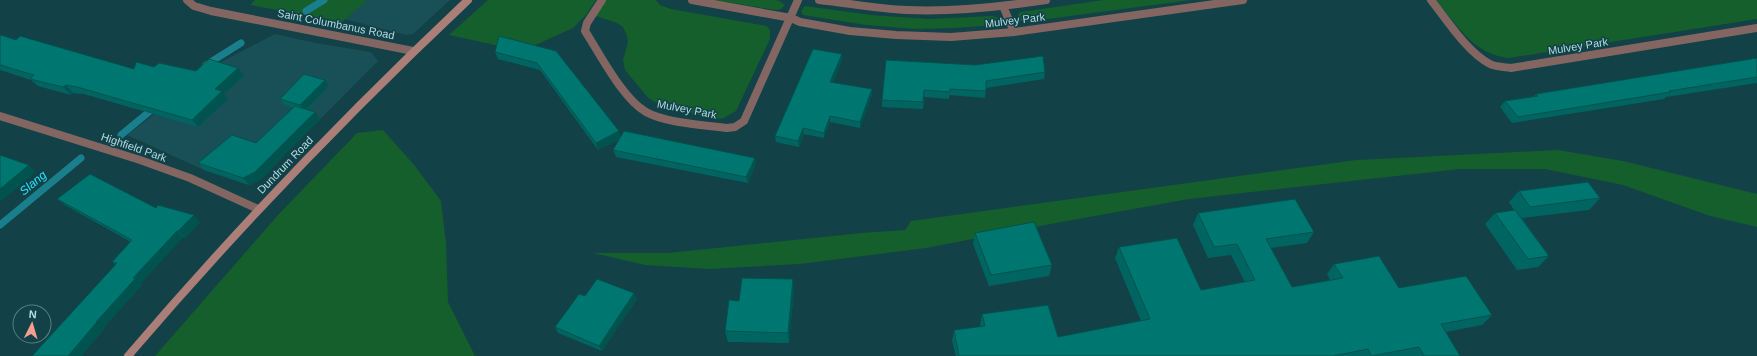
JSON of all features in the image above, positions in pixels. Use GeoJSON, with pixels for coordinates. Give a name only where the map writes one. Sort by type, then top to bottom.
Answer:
{"type":"FeatureCollection","features":[{"type":"Feature","properties":{"kind":"main road","name":"Dundrum Road"},"geometry":{"type":"LineString","coordinates":[[128,356],[258,208],[413,51],[468,0]]}},
{"type":"Feature","properties":{"kind":"street","name":"Saint Columbanus Road"},"geometry":{"type":"LineString","coordinates":[[187,0],[194,6],[211,11],[413,51]]}},
{"type":"Feature","properties":{"kind":"street","name":"Mulvey Park"},"geometry":{"type":"LineString","coordinates":[[602,0],[587,23],[586,31],[626,92],[646,112],[670,118],[727,128],[735,128],[744,121],[798,0]]}},
{"type":"Feature","properties":{"kind":"street","name":"Mulvey Park"},"geometry":{"type":"LineString","coordinates":[[692,0],[791,18],[800,22],[830,28],[896,35],[951,37],[1014,32],[1243,0]]}},
{"type":"Feature","properties":{"kind":"street","name":"Mulvey Park"},"geometry":{"type":"LineString","coordinates":[[819,0],[908,10],[964,10],[1046,0]]}},
{"type":"Feature","properties":{"kind":"street","name":"Mulvey Park"},"geometry":{"type":"LineString","coordinates":[[1431,0],[1475,52],[1497,67],[1511,68],[1757,28]]}},
{"type":"Feature","properties":{"kind":"street"},"geometry":{"type":"LineString","coordinates":[[1003,6],[1014,32]]}},
{"type":"Feature","properties":{"kind":"street","name":"Highfield Park"},"geometry":{"type":"LineString","coordinates":[[0,116],[140,160],[190,178],[258,208]]}},
{"type":"Feature","properties":{"kind":"shaded area"},"geometry":{"type":"Polygon","coordinates":[[[361,0],[450,0],[413,34],[406,35],[344,19],[361,0]]]}},
{"type":"Feature","properties":{"kind":"shaded area"},"geometry":{"type":"Polygon","coordinates":[[[275,34],[316,43],[371,52],[378,61],[261,179],[249,185],[204,170],[127,135],[221,62],[275,34]]]}},
{"type":"Feature","properties":{"kind":"green space"},"geometry":{"type":"Polygon","coordinates":[[[255,0],[367,0],[342,22],[250,5],[255,0]]]}},
{"type":"Feature","properties":{"kind":"green space"},"geometry":{"type":"Polygon","coordinates":[[[488,0],[596,0],[586,15],[573,28],[522,51],[449,35],[488,0]]]}},
{"type":"Feature","properties":{"kind":"green space"},"geometry":{"type":"Polygon","coordinates":[[[606,0],[656,0],[660,5],[671,9],[767,26],[770,30],[770,39],[736,111],[724,118],[717,119],[664,107],[648,98],[625,70],[623,60],[628,42],[623,27],[617,23],[596,16],[606,0]]]}},
{"type":"Feature","properties":{"kind":"green space"},"geometry":{"type":"Polygon","coordinates":[[[715,0],[776,0],[785,5],[781,9],[775,10],[715,0]]]}},
{"type":"Feature","properties":{"kind":"green space"},"geometry":{"type":"Polygon","coordinates":[[[1103,0],[1191,0],[1025,22],[1019,20],[1018,15],[1021,12],[1103,0]]]}},
{"type":"Feature","properties":{"kind":"green space"},"geometry":{"type":"Polygon","coordinates":[[[1436,0],[1757,0],[1757,19],[1509,58],[1496,55],[1476,45],[1459,29],[1436,0]]]}},
{"type":"Feature","properties":{"kind":"green space"},"geometry":{"type":"Polygon","coordinates":[[[805,6],[871,15],[928,19],[993,16],[1000,19],[1000,22],[996,25],[915,29],[866,25],[803,15],[801,11],[805,6]]]}},
{"type":"Feature","properties":{"kind":"green space"},"geometry":{"type":"Polygon","coordinates":[[[383,130],[415,166],[441,201],[446,243],[448,302],[475,356],[155,356],[278,215],[357,133],[383,130]]]}},
{"type":"Feature","properties":{"kind":"green space"},"geometry":{"type":"Polygon","coordinates":[[[1558,150],[1623,161],[1757,194],[1757,227],[1710,216],[1623,185],[1545,169],[1460,169],[1189,199],[926,248],[800,264],[709,269],[645,265],[593,253],[668,253],[861,233],[905,230],[911,221],[1356,160],[1558,150]]]}},
{"type":"Feature","properties":{"kind":"building"},"geometry":{"type":"Polygon","coordinates":[[[1,35],[16,40],[20,36],[134,69],[136,62],[154,67],[159,63],[196,71],[209,59],[238,68],[215,89],[222,91],[192,120],[77,87],[66,85],[63,87],[30,79],[34,75],[0,65],[1,35]]]}},
{"type":"Feature","properties":{"kind":"building"},"geometry":{"type":"Polygon","coordinates":[[[499,36],[556,51],[619,131],[596,143],[537,63],[495,52],[499,36]]]}},
{"type":"Feature","properties":{"kind":"building"},"geometry":{"type":"Polygon","coordinates":[[[813,49],[842,54],[830,82],[872,89],[860,122],[830,116],[824,133],[803,128],[798,141],[775,136],[813,49]]]}},
{"type":"Feature","properties":{"kind":"building"},"geometry":{"type":"Polygon","coordinates":[[[1043,56],[1045,72],[986,81],[986,91],[950,89],[950,92],[924,90],[923,102],[882,100],[886,60],[975,65],[1043,56]]]}},
{"type":"Feature","properties":{"kind":"building"},"geometry":{"type":"Polygon","coordinates":[[[1757,58],[1757,77],[1669,91],[1671,92],[1518,117],[1505,101],[1538,96],[1536,94],[1757,58]]]}},
{"type":"Feature","properties":{"kind":"building"},"geometry":{"type":"Polygon","coordinates":[[[304,74],[325,80],[300,105],[280,99],[304,74]]]}},
{"type":"Feature","properties":{"kind":"building"},"geometry":{"type":"Polygon","coordinates":[[[295,106],[315,112],[255,172],[243,178],[198,163],[232,135],[256,143],[295,106]]]}},
{"type":"Feature","properties":{"kind":"building"},"geometry":{"type":"Polygon","coordinates":[[[624,131],[755,158],[746,177],[613,150],[624,131]]]}},
{"type":"Feature","properties":{"kind":"building"},"geometry":{"type":"Polygon","coordinates":[[[0,155],[29,165],[0,189],[0,155]]]}},
{"type":"Feature","properties":{"kind":"building"},"geometry":{"type":"Polygon","coordinates":[[[90,174],[156,208],[158,205],[194,215],[133,278],[135,279],[68,356],[32,356],[43,344],[52,344],[52,334],[117,263],[112,262],[132,240],[57,199],[90,174]]]}},
{"type":"Feature","properties":{"kind":"building"},"geometry":{"type":"Polygon","coordinates":[[[1588,182],[1600,198],[1530,207],[1519,191],[1588,182]]]}},
{"type":"Feature","properties":{"kind":"building"},"geometry":{"type":"Polygon","coordinates":[[[1295,199],[1314,232],[1266,239],[1292,287],[1343,278],[1334,264],[1379,256],[1399,288],[1466,276],[1492,315],[1441,324],[1460,356],[1424,356],[1419,347],[1371,356],[1368,349],[1333,356],[959,356],[954,330],[985,326],[982,314],[1048,305],[1058,337],[1150,319],[1119,247],[1177,238],[1201,290],[1255,280],[1237,244],[1214,247],[1198,213],[1295,199]]]}},
{"type":"Feature","properties":{"kind":"building"},"geometry":{"type":"Polygon","coordinates":[[[1515,210],[1549,256],[1528,259],[1495,213],[1515,210]]]}},
{"type":"Feature","properties":{"kind":"building"},"geometry":{"type":"Polygon","coordinates":[[[1034,222],[1052,265],[991,275],[975,233],[1034,222]]]}},
{"type":"Feature","properties":{"kind":"building"},"geometry":{"type":"Polygon","coordinates":[[[742,278],[793,279],[788,333],[725,331],[729,300],[739,301],[742,278]]]}},
{"type":"Feature","properties":{"kind":"building"},"geometry":{"type":"Polygon","coordinates":[[[597,279],[634,293],[599,346],[555,327],[579,294],[585,296],[597,279]]]}},
{"type":"Feature","properties":{"kind":"waterway","name":"Slang"},"geometry":{"type":"LineString","coordinates":[[306,11],[324,0]]}},
{"type":"Feature","properties":{"kind":"waterway","name":"Slang"},"geometry":{"type":"LineString","coordinates":[[206,65],[241,43]]}},
{"type":"Feature","properties":{"kind":"waterway","name":"Slang"},"geometry":{"type":"LineString","coordinates":[[121,135],[155,107]]}},
{"type":"Feature","properties":{"kind":"waterway","name":"Slang"},"geometry":{"type":"LineString","coordinates":[[0,225],[81,158]]}}]}
